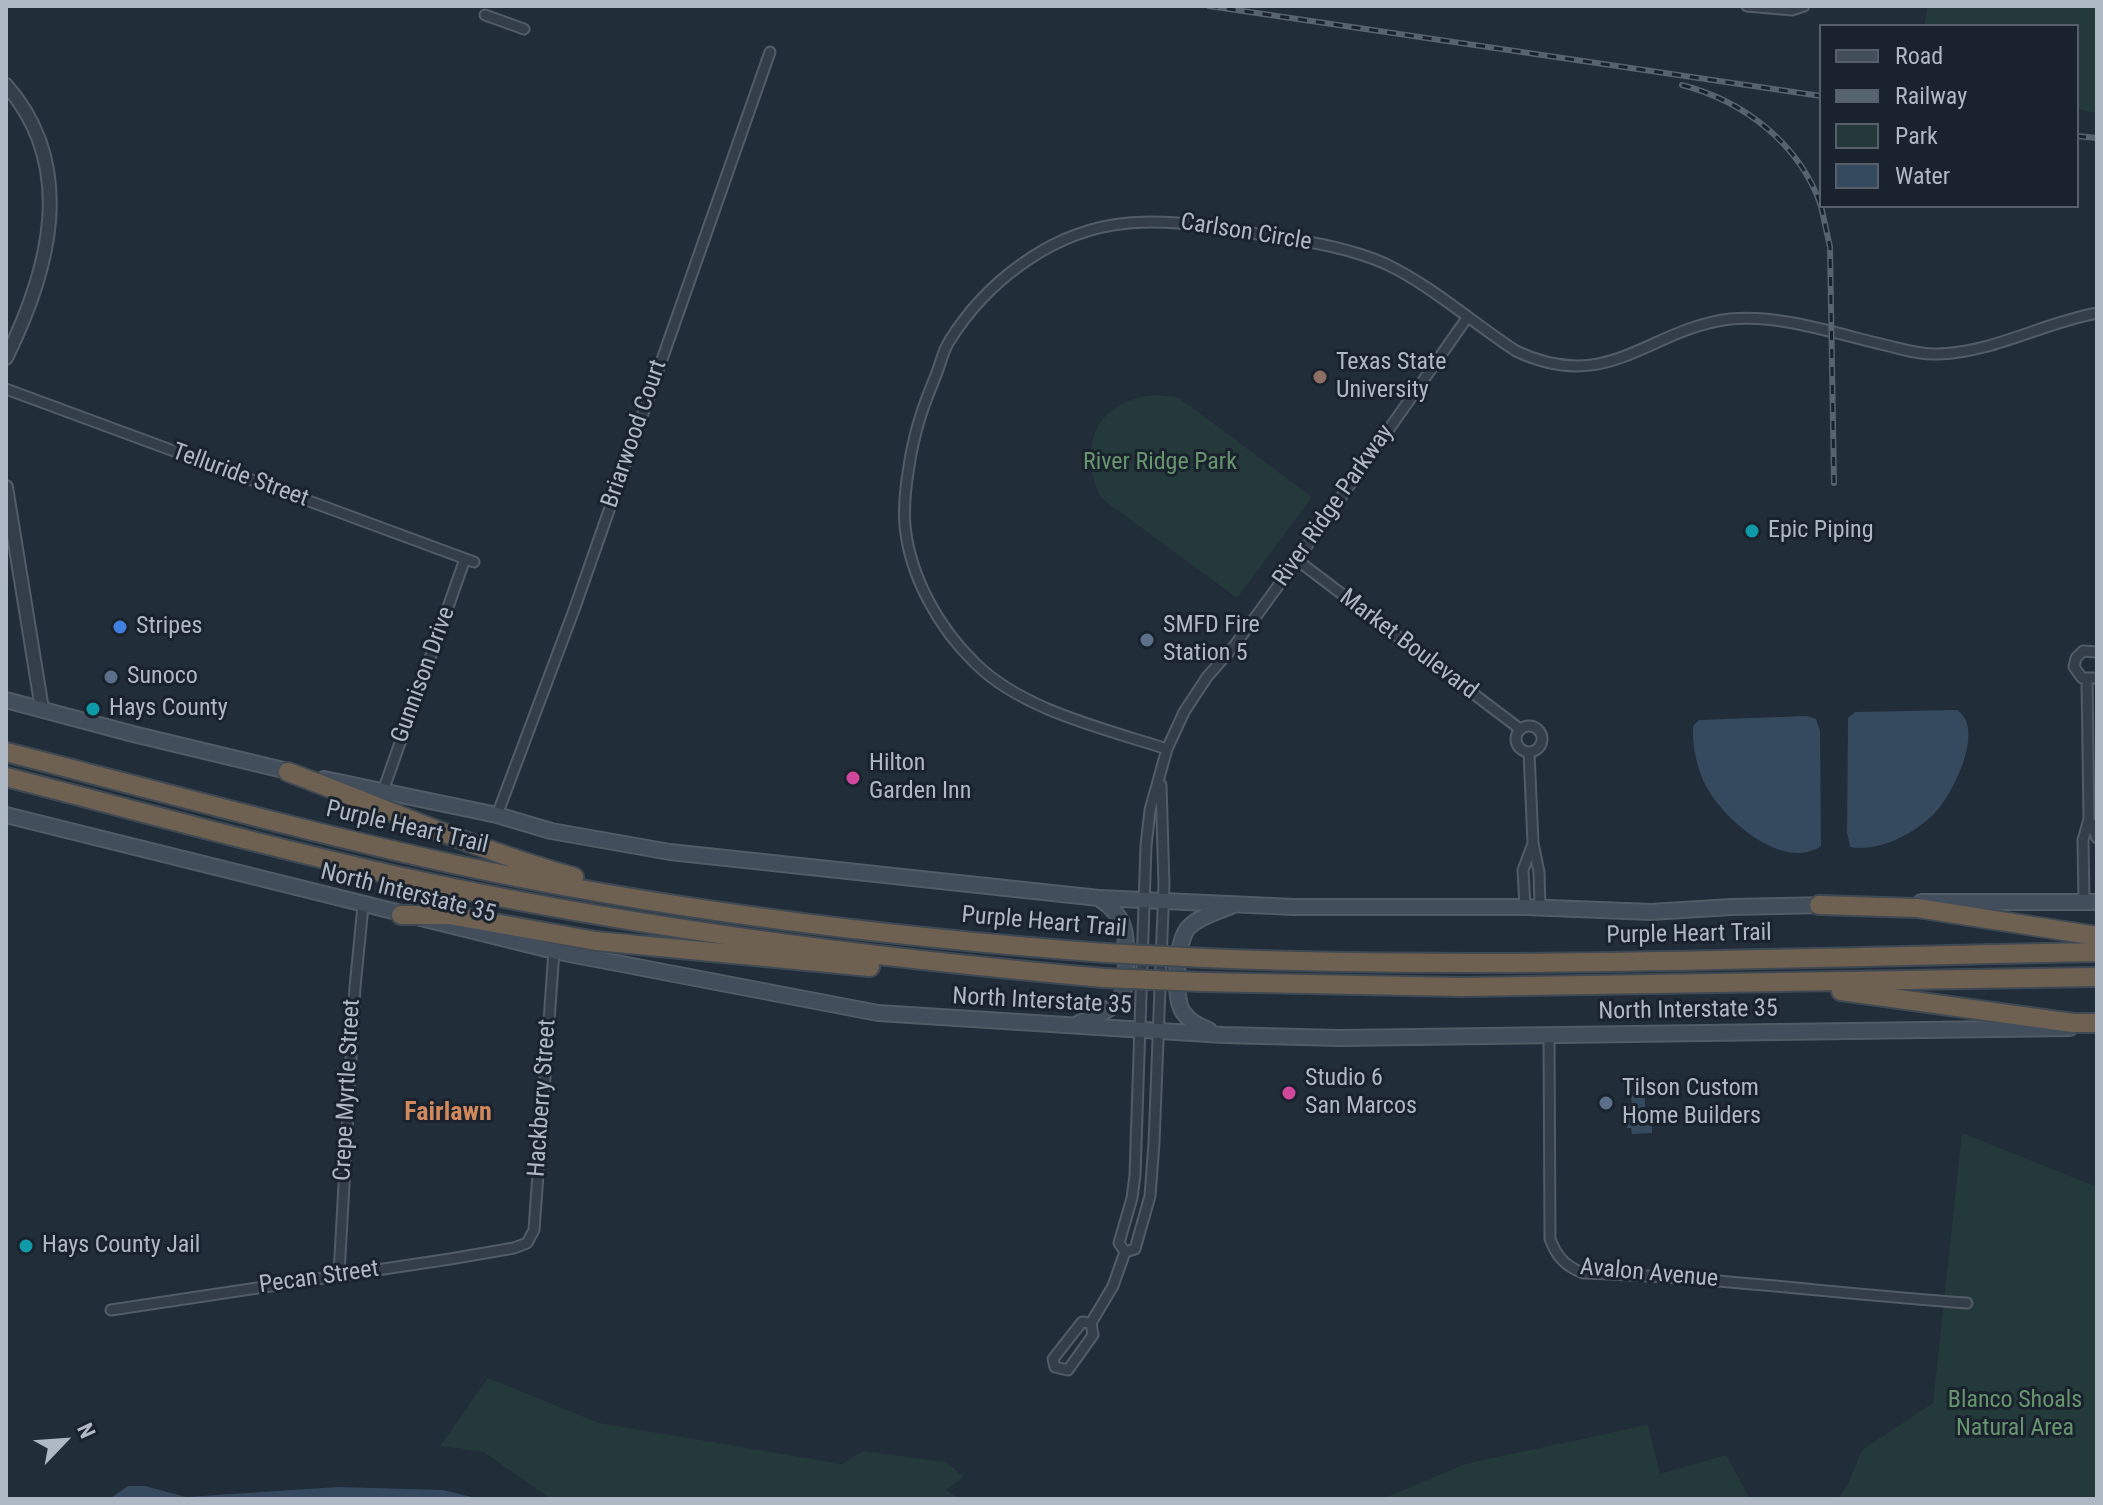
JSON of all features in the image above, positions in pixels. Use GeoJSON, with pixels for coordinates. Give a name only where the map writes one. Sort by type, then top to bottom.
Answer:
{"type":"FeatureCollection","features":[{"type":"Feature","properties":{"kind":"highway","name":"Purple Heart Trail"},"geometry":{"type":"LineString","coordinates":[[6,752],[454,864],[661,901],[898,934],[1106,953],[1465,963],[2097,952]]}},
{"type":"Feature","properties":{"kind":"highway"},"geometry":{"type":"LineString","coordinates":[[288,772],[517,860],[661,901]]}},
{"type":"Feature","properties":{"kind":"highway","name":"Purple Heart Trail"},"geometry":{"type":"LineString","coordinates":[[6,777],[393,875],[614,918],[866,955],[1104,978],[1368,987],[2097,977]]}},
{"type":"Feature","properties":{"kind":"highway"},"geometry":{"type":"LineString","coordinates":[[1819,905],[1917,908],[2097,936]]}},
{"type":"Feature","properties":{"kind":"highway"},"geometry":{"type":"LineString","coordinates":[[401,915],[449,915],[596,941],[777,960],[1016,978],[1073,981],[1104,978]]}},
{"type":"Feature","properties":{"kind":"highway"},"geometry":{"type":"LineString","coordinates":[[1775,983],[2097,1025]]}},
{"type":"Feature","properties":{"kind":"main road"},"geometry":{"type":"LineString","coordinates":[[6,700],[288,772],[497,815],[551,831],[670,852],[1099,898],[1233,905],[1651,912],[1731,907],[2090,902]]}},
{"type":"Feature","properties":{"kind":"main road","name":"North Interstate 35"},"geometry":{"type":"LineString","coordinates":[[6,815],[554,951],[878,1013],[1223,1035],[1341,1038],[2097,1025]]}},
{"type":"Feature","properties":{"kind":"main road"},"geometry":{"type":"LineString","coordinates":[[1075,1024],[1105,1012],[1126,986],[1127,933],[1113,907],[1099,898]]}},
{"type":"Feature","properties":{"kind":"main road"},"geometry":{"type":"LineString","coordinates":[[1223,1035],[1196,1025],[1184,1015],[1177,1002],[1180,942],[1190,926],[1233,905]]}},
{"type":"Feature","properties":{"kind":"street"},"geometry":{"type":"LineString","coordinates":[[1747,6],[1792,10],[1804,6]]}},
{"type":"Feature","properties":{"kind":"street"},"geometry":{"type":"LineString","coordinates":[[485,15],[524,29]]}},
{"type":"Feature","properties":{"kind":"street","name":"Briarwood Court"},"geometry":{"type":"LineString","coordinates":[[497,815],[574,610],[770,52]]}},
{"type":"Feature","properties":{"kind":"street"},"geometry":{"type":"LineString","coordinates":[[6,85],[34,129],[48,175],[50,209],[48,244],[40,277],[6,358]]}},
{"type":"Feature","properties":{"kind":"street","name":"Carlson Circle"},"geometry":{"type":"LineString","coordinates":[[1167,749],[1041,707],[1009,690],[976,665],[934,609],[913,565],[905,528],[904,507],[916,426],[948,343],[988,294],[1020,264],[1072,237],[1112,225],[1161,221],[1345,249],[1387,265],[1516,351],[1555,365],[1591,366],[1626,357],[1697,327],[1731,319],[1784,322],[1912,351],[1939,354],[1997,344],[2055,323],[2097,313]]}},
{"type":"Feature","properties":{"kind":"street","name":"River Ridge Parkway"},"geometry":{"type":"LineString","coordinates":[[1125,1252],[1119,1243],[1135,1175],[1149,822],[1167,749],[1184,712],[1207,677],[1235,645],[1297,560],[1467,318]]}},
{"type":"Feature","properties":{"kind":"street","name":"Telluride Street"},"geometry":{"type":"LineString","coordinates":[[6,389],[470,561]]}},
{"type":"Feature","properties":{"kind":"street"},"geometry":{"type":"LineString","coordinates":[[6,487],[42,709]]}},
{"type":"Feature","properties":{"kind":"street","name":"Market Boulevard"},"geometry":{"type":"LineString","coordinates":[[1297,560],[1520,729]]}},
{"type":"Feature","properties":{"kind":"street","name":"Gunnison Drive"},"geometry":{"type":"LineString","coordinates":[[383,791],[470,561]]}},
{"type":"Feature","properties":{"kind":"street"},"geometry":{"type":"LineString","coordinates":[[2090,902],[2083,840],[2089,819],[2092,679],[2079,676],[2075,662],[2079,654],[2095,648]]}},
{"type":"Feature","properties":{"kind":"street","name":"Market Boulevard"},"geometry":{"type":"LineString","coordinates":[[1527,725],[1535,726],[1542,735],[1540,747],[1529,752],[1522,750],[1516,736],[1520,729],[1527,725]]}},
{"type":"Feature","properties":{"kind":"street","name":"Market Boulevard"},"geometry":{"type":"LineString","coordinates":[[1529,752],[1533,843],[1539,872],[1533,908]]}},
{"type":"Feature","properties":{"kind":"street","name":"River Ridge Parkway"},"geometry":{"type":"LineString","coordinates":[[1125,1252],[1135,1249],[1150,1196],[1163,901],[1160,780]]}},
{"type":"Feature","properties":{"kind":"street"},"geometry":{"type":"LineString","coordinates":[[2089,819],[2097,838]]}},
{"type":"Feature","properties":{"kind":"street","name":"Market Boulevard"},"geometry":{"type":"LineString","coordinates":[[1533,843],[1523,870],[1533,908]]}},
{"type":"Feature","properties":{"kind":"street","name":"Crepe Myrtle Street"},"geometry":{"type":"LineString","coordinates":[[339,1274],[355,987],[363,906]]}},
{"type":"Feature","properties":{"kind":"street","name":"Hackberry Street"},"geometry":{"type":"LineString","coordinates":[[527,1243],[534,1230],[540,1110],[554,951]]}},
{"type":"Feature","properties":{"kind":"street","name":"Avalon Avenue"},"geometry":{"type":"LineString","coordinates":[[1549,1035],[1550,1239],[1559,1259],[1570,1268],[1583,1273],[1679,1276],[1872,1297],[1967,1303]]}},
{"type":"Feature","properties":{"kind":"street","name":"Pecan Street"},"geometry":{"type":"LineString","coordinates":[[111,1310],[450,1259],[527,1243]]}},
{"type":"Feature","properties":{"kind":"street","name":"River Ridge Parkway"},"geometry":{"type":"LineString","coordinates":[[1091,1323],[1082,1322],[1071,1334],[1053,1359],[1055,1367],[1068,1370],[1093,1335],[1091,1323],[1113,1286],[1125,1252]]}},
{"type":"Feature","properties":{"kind":"green space"},"geometry":{"type":"Polygon","coordinates":[[[1928,6],[2097,6],[2097,113],[2079,109],[2079,24],[1924,24],[1928,6]]]}},
{"type":"Feature","properties":{"kind":"green space","name":"River Ridge Park"},"geometry":{"type":"Polygon","coordinates":[[[1158,395],[1179,398],[1312,497],[1237,598],[1101,498],[1091,460],[1097,428],[1120,405],[1137,398],[1158,395]]]}},
{"type":"Feature","properties":{"kind":"green space","name":"Blanco Shoals Natural Area"},"geometry":{"type":"Polygon","coordinates":[[[1962,1133],[2097,1187],[2097,1499],[1838,1499],[1862,1450],[1933,1403],[1962,1133]]]}},
{"type":"Feature","properties":{"kind":"green space"},"geometry":{"type":"Polygon","coordinates":[[[488,1378],[599,1423],[842,1464],[863,1451],[946,1462],[964,1477],[946,1490],[960,1499],[551,1499],[484,1452],[440,1446],[488,1378]]]}},
{"type":"Feature","properties":{"kind":"green space"},"geometry":{"type":"Polygon","coordinates":[[[1648,1425],[1660,1474],[1726,1455],[1750,1499],[1382,1499],[1465,1464],[1648,1425]]]}},
{"type":"Feature","properties":{"kind":"water"},"geometry":{"type":"Polygon","coordinates":[[[1957,710],[1965,719],[1967,746],[1964,762],[1942,805],[1926,821],[1896,840],[1873,847],[1850,847],[1847,832],[1848,718],[1855,712],[1957,710]]]}},
{"type":"Feature","properties":{"kind":"water"},"geometry":{"type":"Polygon","coordinates":[[[1807,716],[1816,719],[1820,731],[1821,846],[1805,852],[1788,852],[1753,836],[1722,809],[1703,780],[1696,760],[1693,726],[1699,720],[1807,716]]]}},
{"type":"Feature","properties":{"kind":"water"},"geometry":{"type":"Polygon","coordinates":[[[1633,1093],[1645,1093],[1645,1116],[1652,1116],[1652,1133],[1632,1134],[1631,1128],[1627,1128],[1626,1105],[1632,1105],[1633,1093]]]}},
{"type":"Feature","properties":{"kind":"water"},"geometry":{"type":"Polygon","coordinates":[[[128,1486],[145,1486],[186,1497],[338,1487],[443,1490],[480,1499],[109,1499],[128,1486]]]}},
{"type":"Feature","properties":{"kind":"railway"},"geometry":{"type":"LineString","coordinates":[[1209,6],[1819,96]]}},
{"type":"Feature","properties":{"kind":"railway"},"geometry":{"type":"LineString","coordinates":[[1682,85],[1727,102],[1767,128],[1799,163],[1819,201]]}},
{"type":"Feature","properties":{"kind":"railway"},"geometry":{"type":"LineString","coordinates":[[2079,136],[2097,138]]}},
{"type":"Feature","properties":{"kind":"railway"},"geometry":{"type":"LineString","coordinates":[[1821,208],[1830,247],[1834,483]]}},
{"type":"Feature","properties":{"kind":"place","name":"Texas State University"},"geometry":{"type":"Point","coordinates":[1320,377]}},
{"type":"Feature","properties":{"kind":"place","name":"Epic Piping"},"geometry":{"type":"Point","coordinates":[1752,531]}},
{"type":"Feature","properties":{"kind":"place","name":"Stripes"},"geometry":{"type":"Point","coordinates":[120,627]}},
{"type":"Feature","properties":{"kind":"place","name":"SMFD Fire Station 5"},"geometry":{"type":"Point","coordinates":[1147,640]}},
{"type":"Feature","properties":{"kind":"place","name":"Sunoco"},"geometry":{"type":"Point","coordinates":[111,677]}},
{"type":"Feature","properties":{"kind":"place","name":"Hays County"},"geometry":{"type":"Point","coordinates":[93,709]}},
{"type":"Feature","properties":{"kind":"place","name":"Hilton Garden Inn"},"geometry":{"type":"Point","coordinates":[853,778]}},
{"type":"Feature","properties":{"kind":"place","name":"Studio 6 San Marcos"},"geometry":{"type":"Point","coordinates":[1289,1093]}},
{"type":"Feature","properties":{"kind":"place","name":"Tilson Custom Home Builders"},"geometry":{"type":"Point","coordinates":[1606,1103]}},
{"type":"Feature","properties":{"kind":"place","name":"Hays County Jail"},"geometry":{"type":"Point","coordinates":[26,1246]}},
{"type":"Feature","properties":{"kind":"district","name":"Fairlawn"},"geometry":{"type":"Point","coordinates":[448,1113]}}]}
